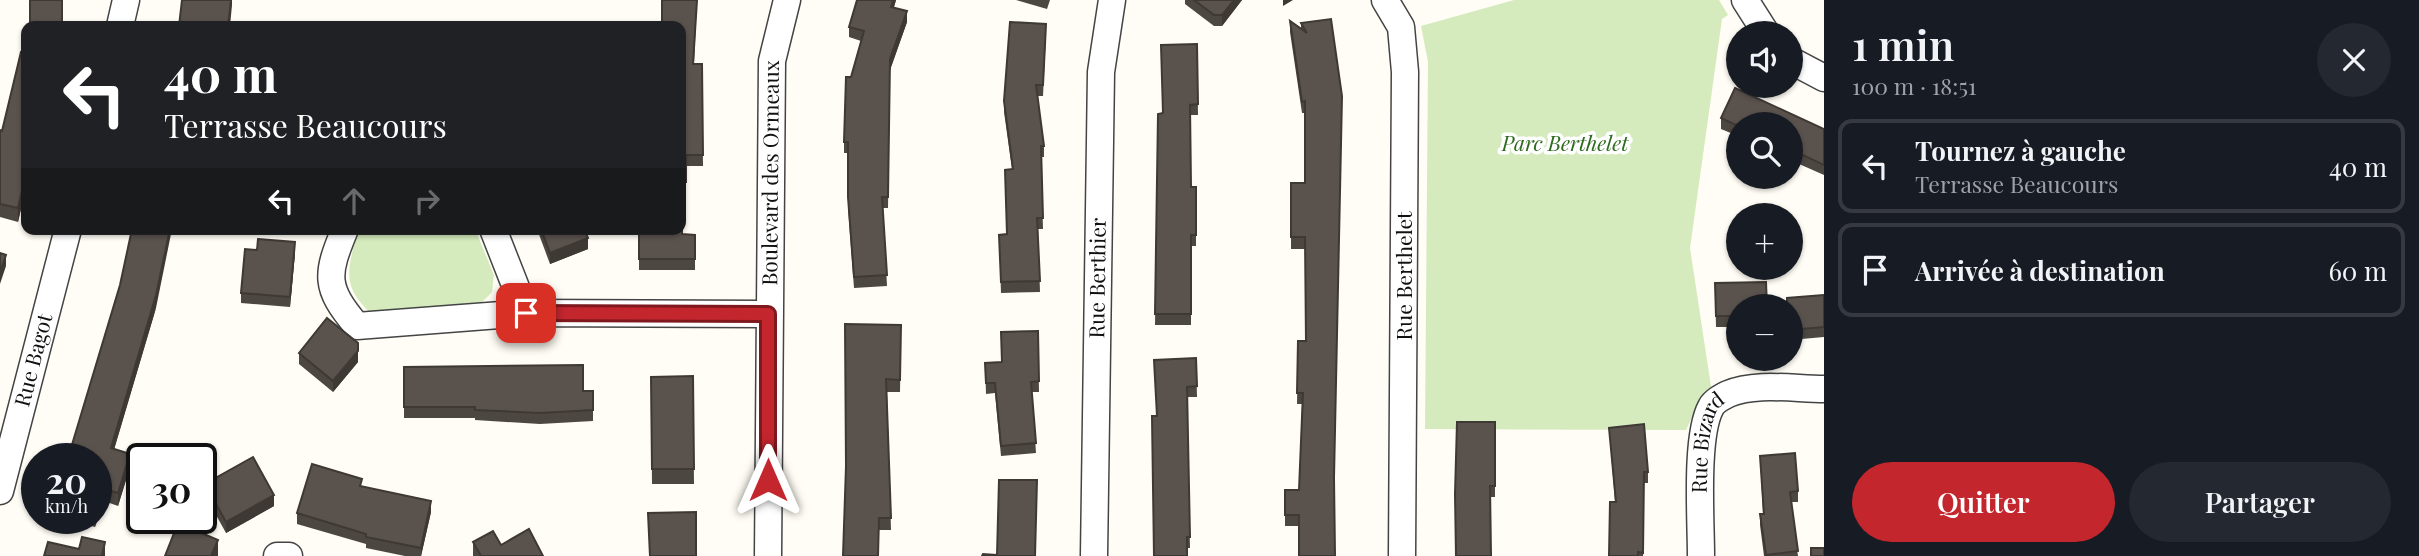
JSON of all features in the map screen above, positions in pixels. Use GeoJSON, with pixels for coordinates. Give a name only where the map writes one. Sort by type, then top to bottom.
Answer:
{"type":"FeatureCollection","features":[{"type":"Feature","properties":{"kind":"street"},"geometry":{"type":"LineString","coordinates":[[121,21],[127,0]]}},
{"type":"Feature","properties":{"kind":"street","name":"Boulevard des Ormeaux"},"geometry":{"type":"LineString","coordinates":[[768,556],[772,61],[788,0]]}},
{"type":"Feature","properties":{"kind":"street","name":"Rue Berthier"},"geometry":{"type":"LineString","coordinates":[[1094,556],[1101,72],[1112,0]]}},
{"type":"Feature","properties":{"kind":"street","name":"Rue Berthelet"},"geometry":{"type":"LineString","coordinates":[[1385,0],[1401,27],[1405,72],[1402,556]]}},
{"type":"Feature","properties":{"kind":"street"},"geometry":{"type":"LineString","coordinates":[[1745,0],[1758,21]]}},
{"type":"Feature","properties":{"kind":"street"},"geometry":{"type":"LineString","coordinates":[[1803,67],[1824,78]]}},
{"type":"Feature","properties":{"kind":"street","name":"Rue Bagot"},"geometry":{"type":"LineString","coordinates":[[0,491],[66,235]]}},
{"type":"Feature","properties":{"kind":"street"},"geometry":{"type":"LineString","coordinates":[[342,235],[330,264],[335,300],[357,326],[526,313],[768,314]]}},
{"type":"Feature","properties":{"kind":"street"},"geometry":{"type":"LineString","coordinates":[[496,235],[526,313]]}},
{"type":"Feature","properties":{"kind":"street","name":"Rue Bizard"},"geometry":{"type":"LineString","coordinates":[[1701,556],[1703,449],[1706,421],[1713,404],[1727,394],[1745,389],[1824,389]]}},
{"type":"Feature","properties":{"kind":"street"},"geometry":{"type":"LineString","coordinates":[[276,556],[289,556]]}},
{"type":"Feature","properties":{"kind":"green space","name":"Parc Berthelet"},"geometry":{"type":"Polygon","coordinates":[[[1514,0],[1719,0],[1728,15],[1722,19],[1690,248],[1712,393],[1696,409],[1686,430],[1425,429],[1428,62],[1421,26],[1514,0]]]}},
{"type":"Feature","properties":{"kind":"green space"},"geometry":{"type":"Polygon","coordinates":[[[357,235],[477,235],[494,275],[492,292],[482,302],[372,314],[355,294],[349,275],[357,235]]]}},
{"type":"Feature","properties":{"kind":"building"},"geometry":{"type":"Polygon","coordinates":[[[30,0],[62,0],[62,21],[30,21],[30,0]]]}},
{"type":"Feature","properties":{"kind":"building"},"geometry":{"type":"Polygon","coordinates":[[[182,0],[231,0],[229,21],[180,21],[182,0]]]}},
{"type":"Feature","properties":{"kind":"building"},"geometry":{"type":"Polygon","coordinates":[[[662,0],[697,0],[693,64],[702,64],[703,155],[686,155],[686,21],[662,21],[662,0]]]}},
{"type":"Feature","properties":{"kind":"building"},"geometry":{"type":"Polygon","coordinates":[[[857,0],[893,0],[891,7],[907,11],[890,59],[888,197],[882,197],[887,275],[854,277],[848,197],[848,142],[844,142],[846,77],[851,77],[864,31],[849,27],[857,0]]]}},
{"type":"Feature","properties":{"kind":"building"},"geometry":{"type":"Polygon","coordinates":[[[1194,0],[1234,0],[1222,15],[1214,15],[1194,0]]]}},
{"type":"Feature","properties":{"kind":"building"},"geometry":{"type":"Polygon","coordinates":[[[1331,19],[1342,96],[1334,478],[1335,556],[1299,556],[1299,515],[1285,515],[1285,490],[1299,490],[1303,393],[1297,393],[1298,341],[1306,341],[1305,237],[1291,237],[1291,183],[1305,183],[1305,101],[1302,102],[1290,21],[1307,33],[1301,23],[1331,19]]]}},
{"type":"Feature","properties":{"kind":"building"},"geometry":{"type":"Polygon","coordinates":[[[1010,22],[1046,24],[1043,85],[1036,85],[1044,146],[1041,146],[1043,218],[1037,218],[1040,281],[1001,282],[999,235],[1007,234],[1005,170],[1013,169],[1004,101],[1010,22]]]}},
{"type":"Feature","properties":{"kind":"building"},"geometry":{"type":"Polygon","coordinates":[[[1197,44],[1198,104],[1190,105],[1191,187],[1196,187],[1196,235],[1191,235],[1191,314],[1155,314],[1158,114],[1163,113],[1161,45],[1197,44]]]}},
{"type":"Feature","properties":{"kind":"building"},"geometry":{"type":"Polygon","coordinates":[[[21,52],[21,195],[18,208],[0,204],[0,130],[2,131],[21,52]]]}},
{"type":"Feature","properties":{"kind":"building"},"geometry":{"type":"Polygon","coordinates":[[[1730,98],[1757,98],[1787,112],[1726,112],[1726,120],[1721,118],[1730,98]]]}},
{"type":"Feature","properties":{"kind":"building"},"geometry":{"type":"Polygon","coordinates":[[[1803,119],[1824,129],[1824,165],[1803,155],[1803,119]]]}},
{"type":"Feature","properties":{"kind":"building"},"geometry":{"type":"Polygon","coordinates":[[[131,235],[169,235],[156,295],[112,445],[73,443],[120,285],[131,235]]]}},
{"type":"Feature","properties":{"kind":"building"},"geometry":{"type":"Polygon","coordinates":[[[543,235],[587,235],[588,238],[550,253],[543,235]]]}},
{"type":"Feature","properties":{"kind":"building"},"geometry":{"type":"Polygon","coordinates":[[[639,235],[695,235],[695,259],[639,259],[639,235]]]}},
{"type":"Feature","properties":{"kind":"building"},"geometry":{"type":"Polygon","coordinates":[[[258,239],[295,242],[290,297],[241,293],[245,249],[257,250],[258,239]]]}},
{"type":"Feature","properties":{"kind":"building"},"geometry":{"type":"Polygon","coordinates":[[[0,253],[6,255],[0,273],[0,253]]]}},
{"type":"Feature","properties":{"kind":"building"},"geometry":{"type":"Polygon","coordinates":[[[1766,282],[1766,294],[1726,294],[1726,316],[1716,316],[1715,283],[1766,282]]]}},
{"type":"Feature","properties":{"kind":"building"},"geometry":{"type":"Polygon","coordinates":[[[1824,295],[1824,327],[1803,329],[1803,297],[1824,295]]]}},
{"type":"Feature","properties":{"kind":"building"},"geometry":{"type":"Polygon","coordinates":[[[327,318],[358,343],[358,351],[333,381],[299,353],[327,318]]]}},
{"type":"Feature","properties":{"kind":"building"},"geometry":{"type":"Polygon","coordinates":[[[845,324],[901,325],[900,380],[886,379],[891,518],[879,518],[878,556],[843,556],[846,466],[845,324]]]}},
{"type":"Feature","properties":{"kind":"building"},"geometry":{"type":"Polygon","coordinates":[[[1038,331],[1039,381],[1031,382],[1036,443],[1001,446],[995,383],[986,383],[985,363],[1002,362],[1001,332],[1038,331]]]}},
{"type":"Feature","properties":{"kind":"building"},"geometry":{"type":"Polygon","coordinates":[[[1196,358],[1197,386],[1187,387],[1190,537],[1187,537],[1187,556],[1154,556],[1152,416],[1157,416],[1154,360],[1196,358]]]}},
{"type":"Feature","properties":{"kind":"building"},"geometry":{"type":"Polygon","coordinates":[[[583,365],[583,391],[593,391],[593,410],[540,413],[475,410],[475,407],[404,407],[404,367],[583,365]]]}},
{"type":"Feature","properties":{"kind":"building"},"geometry":{"type":"Polygon","coordinates":[[[693,376],[694,469],[652,469],[651,377],[693,376]]]}},
{"type":"Feature","properties":{"kind":"building"},"geometry":{"type":"Polygon","coordinates":[[[1457,422],[1495,422],[1495,486],[1490,486],[1491,556],[1456,556],[1457,422]]]}},
{"type":"Feature","properties":{"kind":"building"},"geometry":{"type":"Polygon","coordinates":[[[1644,424],[1648,472],[1644,472],[1643,553],[1638,552],[1638,556],[1609,556],[1610,502],[1616,502],[1609,428],[1644,424]]]}},
{"type":"Feature","properties":{"kind":"building"},"geometry":{"type":"Polygon","coordinates":[[[112,448],[126,453],[126,467],[118,493],[112,491],[112,448]]]}},
{"type":"Feature","properties":{"kind":"building"},"geometry":{"type":"Polygon","coordinates":[[[1795,453],[1798,491],[1790,492],[1798,551],[1766,555],[1760,514],[1764,514],[1760,456],[1795,453]]]}},
{"type":"Feature","properties":{"kind":"building"},"geometry":{"type":"Polygon","coordinates":[[[253,457],[274,495],[226,522],[217,506],[217,477],[253,457]]]}},
{"type":"Feature","properties":{"kind":"building"},"geometry":{"type":"Polygon","coordinates":[[[312,464],[362,479],[360,486],[431,501],[421,548],[366,537],[366,534],[297,513],[312,464]]]}},
{"type":"Feature","properties":{"kind":"building"},"geometry":{"type":"Polygon","coordinates":[[[999,480],[1037,480],[1035,556],[982,556],[997,555],[999,480]]]}},
{"type":"Feature","properties":{"kind":"building"},"geometry":{"type":"Polygon","coordinates":[[[696,512],[696,556],[650,556],[648,513],[696,512]]]}},
{"type":"Feature","properties":{"kind":"building"},"geometry":{"type":"Polygon","coordinates":[[[529,529],[543,556],[481,556],[473,542],[493,531],[501,545],[529,529]]]}},
{"type":"Feature","properties":{"kind":"building"},"geometry":{"type":"Polygon","coordinates":[[[174,534],[204,534],[218,540],[211,556],[165,556],[174,534]]]}},
{"type":"Feature","properties":{"kind":"building"},"geometry":{"type":"Polygon","coordinates":[[[82,537],[105,542],[102,556],[44,556],[48,542],[79,549],[82,537]]]}},
{"type":"Feature","properties":{"kind":"building"},"geometry":{"type":"Polygon","coordinates":[[[1811,548],[1824,548],[1824,556],[1811,556],[1811,548]]]}},
{"type":"Feature","properties":{"kind":"route"},"geometry":{"type":"LineString","coordinates":[[526,313],[768,314],[768,480]]}}]}
